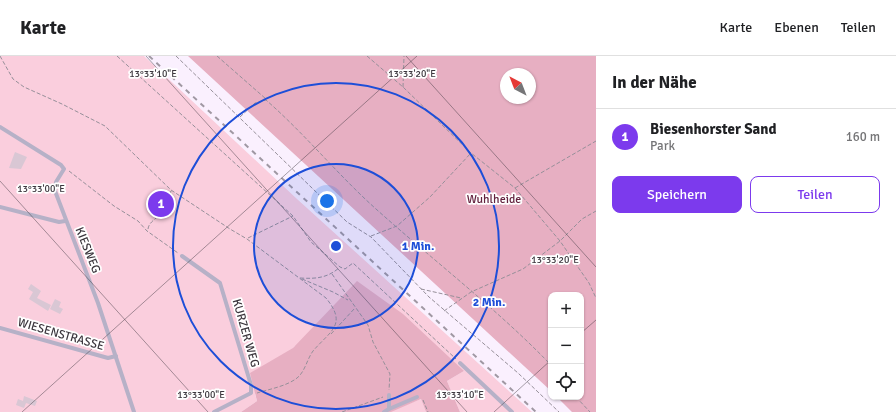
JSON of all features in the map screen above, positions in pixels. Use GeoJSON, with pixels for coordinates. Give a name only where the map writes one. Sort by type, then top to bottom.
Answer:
{"type":"FeatureCollection","features":[{"type":"Feature","properties":{"kind":"lane"},"geometry":{"type":"LineString","coordinates":[[0,127],[61,165],[64,169]]}},
{"type":"Feature","properties":{"kind":"lane","name":"KIESWEG"},"geometry":{"type":"LineString","coordinates":[[64,169],[56,182],[55,191],[65,221],[72,232],[94,292],[134,412]]}},
{"type":"Feature","properties":{"kind":"lane"},"geometry":{"type":"LineString","coordinates":[[0,207],[59,222],[65,221]]}},
{"type":"Feature","properties":{"kind":"lane","name":"KURZER WEG"},"geometry":{"type":"LineString","coordinates":[[182,256],[215,279],[222,288],[251,385],[251,393],[245,397]]}},
{"type":"Feature","properties":{"kind":"lane","name":"WIESENSTRASSE"},"geometry":{"type":"LineString","coordinates":[[0,328],[108,358],[116,356]]}},
{"type":"Feature","properties":{"kind":"lane"},"geometry":{"type":"LineString","coordinates":[[460,363],[512,412]]}},
{"type":"Feature","properties":{"kind":"lane"},"geometry":{"type":"LineString","coordinates":[[389,395],[389,409]]}},
{"type":"Feature","properties":{"kind":"lane"},"geometry":{"type":"LineString","coordinates":[[214,412],[245,397]]}},
{"type":"Feature","properties":{"kind":"lane"},"geometry":{"type":"LineString","coordinates":[[384,412],[417,397]]}},
{"type":"Feature","properties":{"kind":"path"},"geometry":{"type":"LineString","coordinates":[[0,56],[13,79],[24,87],[105,126],[172,190],[230,230],[248,239],[326,298],[333,308],[336,322],[330,336]]}},
{"type":"Feature","properties":{"kind":"path"},"geometry":{"type":"LineString","coordinates":[[117,56],[293,216],[311,242],[340,267],[345,268],[353,263],[442,344],[460,363]]}},
{"type":"Feature","properties":{"kind":"path"},"geometry":{"type":"LineString","coordinates":[[176,56],[347,222],[371,237],[444,311],[518,373],[559,412]]}},
{"type":"Feature","properties":{"kind":"path"},"geometry":{"type":"LineString","coordinates":[[217,56],[295,126],[376,209],[397,226],[550,364]]}},
{"type":"Feature","properties":{"kind":"path"},"geometry":{"type":"LineString","coordinates":[[367,56],[403,87],[471,153],[515,188],[560,241],[588,283],[596,298]]}},
{"type":"Feature","properties":{"kind":"path"},"geometry":{"type":"LineString","coordinates":[[403,87],[404,56]]}},
{"type":"Feature","properties":{"kind":"path"},"geometry":{"type":"LineString","coordinates":[[240,117],[255,103],[266,100]]}},
{"type":"Feature","properties":{"kind":"path"},"geometry":{"type":"LineString","coordinates":[[515,188],[596,141]]}},
{"type":"Feature","properties":{"kind":"path"},"geometry":{"type":"LineString","coordinates":[[371,237],[397,226],[430,197],[471,153]]}},
{"type":"Feature","properties":{"kind":"path"},"geometry":{"type":"LineString","coordinates":[[64,169],[68,170],[114,206],[138,221],[182,256]]}},
{"type":"Feature","properties":{"kind":"path"},"geometry":{"type":"LineString","coordinates":[[148,230],[150,224],[159,216],[172,190]]}},
{"type":"Feature","properties":{"kind":"path"},"geometry":{"type":"LineString","coordinates":[[444,311],[471,292],[523,269],[560,241],[582,219],[596,211]]}},
{"type":"Feature","properties":{"kind":"path"},"geometry":{"type":"LineString","coordinates":[[248,239],[293,216]]}},
{"type":"Feature","properties":{"kind":"path"},"geometry":{"type":"LineString","coordinates":[[299,278],[318,279],[332,274],[340,267]]}},
{"type":"Feature","properties":{"kind":"path"},"geometry":{"type":"LineString","coordinates":[[332,274],[368,325],[373,342],[390,374],[389,395],[342,412]]}},
{"type":"Feature","properties":{"kind":"path"},"geometry":{"type":"LineString","coordinates":[[299,278],[349,300]]}},
{"type":"Feature","properties":{"kind":"path"},"geometry":{"type":"LineString","coordinates":[[421,288],[462,298]]}},
{"type":"Feature","properties":{"kind":"path"},"geometry":{"type":"LineString","coordinates":[[245,397],[283,385],[298,378],[312,352],[330,336],[356,308]]}},
{"type":"Feature","properties":{"kind":"path"},"geometry":{"type":"LineString","coordinates":[[417,397],[422,398],[428,412]]}},
{"type":"Feature","properties":{"kind":"path"},"geometry":{"type":"LineString","coordinates":[[579,400],[590,412]]}},
{"type":"Feature","properties":{"kind":"shaded area"},"geometry":{"type":"Polygon","coordinates":[[[0,56],[144,56],[297,199],[532,412],[460,412],[447,381],[464,371],[295,346],[255,394],[257,401],[241,412],[0,412],[0,56]]]}},
{"type":"Feature","properties":{"kind":"shaded area"},"geometry":{"type":"Polygon","coordinates":[[[421,399],[426,412],[388,412],[421,399]]]}},
{"type":"Feature","properties":{"kind":"green space","name":"Wuhlheide"},"geometry":{"type":"Polygon","coordinates":[[[188,56],[596,56],[596,412],[572,412],[560,400],[584,400],[584,292],[548,292],[548,388],[188,56]]]}},
{"type":"Feature","properties":{"kind":"green space"},"geometry":{"type":"Polygon","coordinates":[[[357,281],[403,314],[464,371],[447,381],[460,412],[426,412],[421,399],[391,412],[241,412],[257,401],[250,373],[293,348],[357,281]]]}},
{"type":"Feature","properties":{"kind":"building"},"geometry":{"type":"Polygon","coordinates":[[[15,152],[27,157],[21,169],[9,168],[15,152]]]}},
{"type":"Feature","properties":{"kind":"building"},"geometry":{"type":"Polygon","coordinates":[[[31,284],[41,291],[37,298],[51,305],[48,311],[29,299],[33,292],[28,289],[31,284]]]}},
{"type":"Feature","properties":{"kind":"building"},"geometry":{"type":"Polygon","coordinates":[[[55,299],[61,302],[59,307],[63,309],[60,314],[50,309],[55,299]]]}},
{"type":"Feature","properties":{"kind":"building"},"geometry":{"type":"Polygon","coordinates":[[[24,396],[37,401],[35,406],[26,403],[24,408],[16,405],[18,399],[23,401],[24,396]]]}},
{"type":"Feature","properties":{"kind":"railway"},"geometry":{"type":"LineString","coordinates":[[149,56],[536,412]]}},
{"type":"Feature","properties":{"kind":"place","name":"Biesenhorster Sand"},"geometry":{"type":"Point","coordinates":[161,204]}}]}
